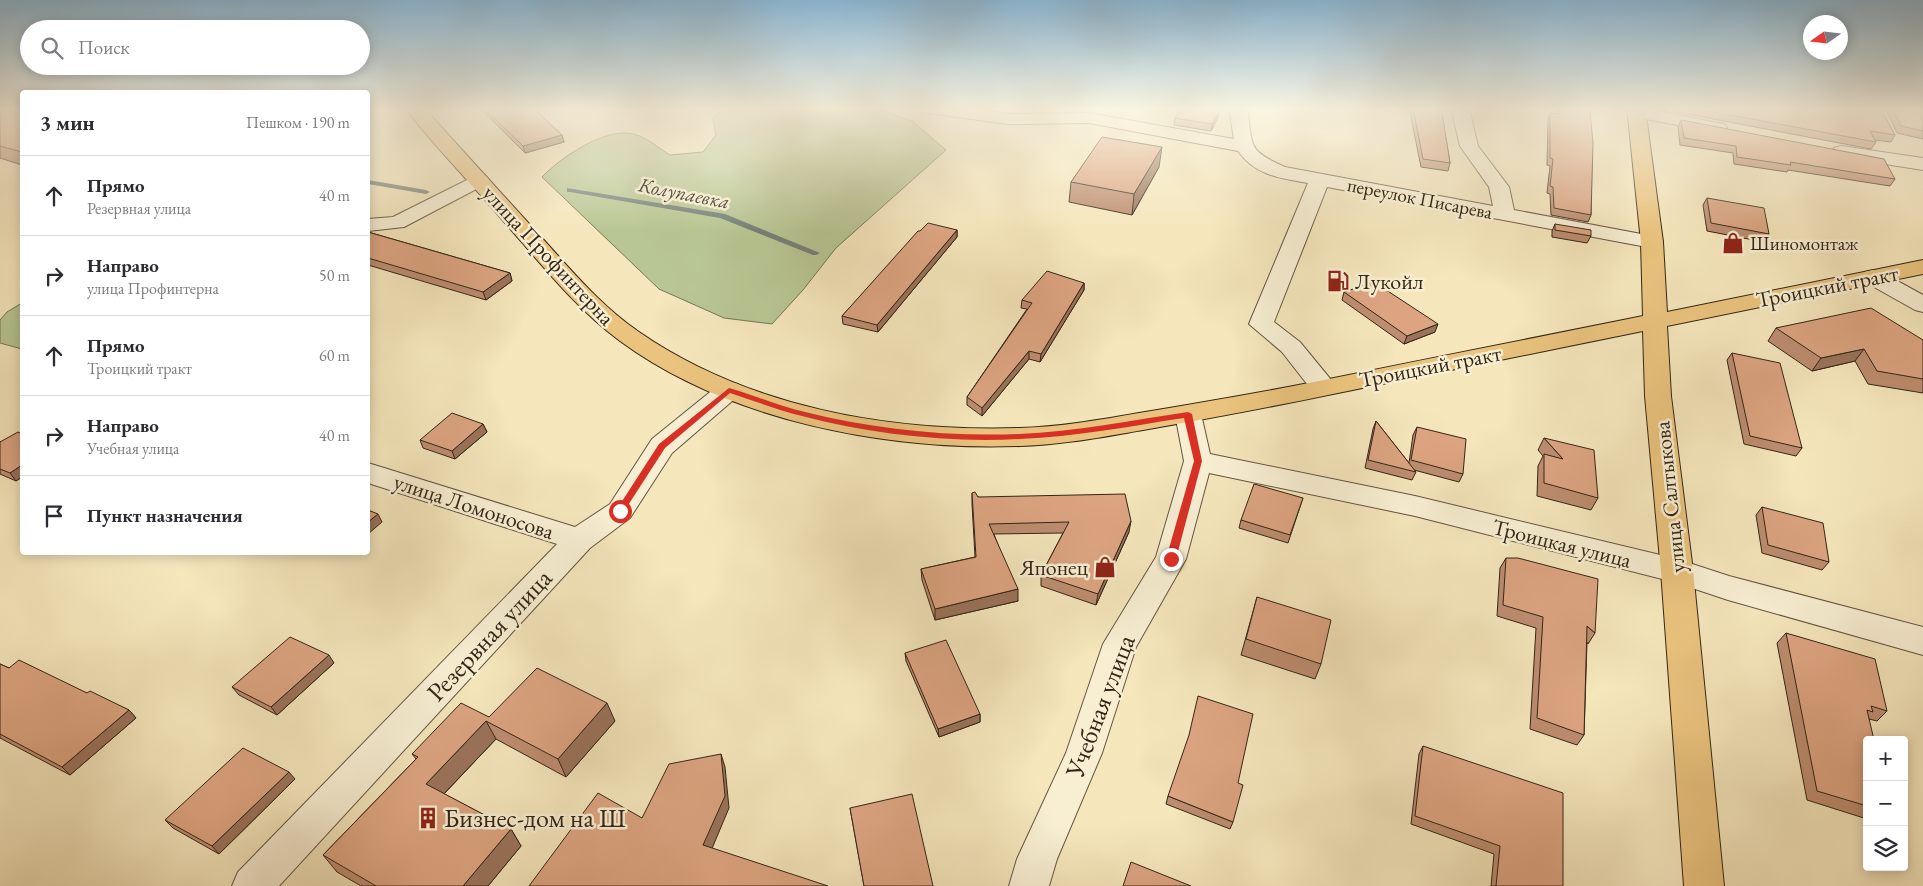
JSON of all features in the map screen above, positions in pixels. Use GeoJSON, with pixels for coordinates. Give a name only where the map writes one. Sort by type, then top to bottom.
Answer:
{"type":"FeatureCollection","features":[{"type":"Feature","properties":{"kind":"main road","name":"улица Профинтерна"},"geometry":{"type":"LineString","coordinates":[[451,149],[567,280],[606,319],[636,341],[675,364],[729,390],[817,417],[872,428],[934,434]]}},
{"type":"Feature","properties":{"kind":"main road","name":"улица Салтыкова"},"geometry":{"type":"LineString","coordinates":[[1641,149],[1652,242],[1658,396],[1677,571],[1704,886]]}},
{"type":"Feature","properties":{"kind":"main road","name":"Троицкий тракт"},"geometry":{"type":"LineString","coordinates":[[934,434],[1009,437],[1048,435],[1188,414],[1654,323],[1923,267]]}},
{"type":"Feature","properties":{"kind":"street","name":"переулок Писарева"},"geometry":{"type":"LineString","coordinates":[[1246,149],[1254,160],[1280,172],[1652,242]]}},
{"type":"Feature","properties":{"kind":"street"},"geometry":{"type":"LineString","coordinates":[[1471,149],[1499,187],[1505,214]]}},
{"type":"Feature","properties":{"kind":"street"},"geometry":{"type":"LineString","coordinates":[[1830,149],[1923,164]]}},
{"type":"Feature","properties":{"kind":"street"},"geometry":{"type":"LineString","coordinates":[[1320,179],[1261,324],[1291,348],[1323,387]]}},
{"type":"Feature","properties":{"kind":"street"},"geometry":{"type":"LineString","coordinates":[[370,225],[397,223],[479,180]]}},
{"type":"Feature","properties":{"kind":"street"},"geometry":{"type":"LineString","coordinates":[[1873,277],[1923,304]]}},
{"type":"Feature","properties":{"kind":"street","name":"Резервная улица"},"geometry":{"type":"LineString","coordinates":[[252,886],[579,540],[620,511],[662,446],[729,390]]}},
{"type":"Feature","properties":{"kind":"street","name":"Учебная улица"},"geometry":{"type":"LineString","coordinates":[[1029,886],[1036,859],[1084,753],[1120,644],[1171,559],[1198,461],[1188,414]]}},
{"type":"Feature","properties":{"kind":"street","name":"Троицкая улица"},"geometry":{"type":"LineString","coordinates":[[1198,461],[1415,506],[1677,571],[1728,588],[1923,641]]}},
{"type":"Feature","properties":{"kind":"street","name":"улица Ломоносова"},"geometry":{"type":"LineString","coordinates":[[370,474],[579,540]]}},
{"type":"Feature","properties":{"kind":"green space"},"geometry":{"type":"Polygon","coordinates":[[[578,149],[662,149],[670,155],[703,152],[705,149],[946,150],[836,248],[803,290],[772,324],[724,318],[659,289],[542,177],[560,161],[578,149]]]}},
{"type":"Feature","properties":{"kind":"green space"},"geometry":{"type":"Polygon","coordinates":[[[20,304],[20,348],[0,343],[0,320],[7,312],[20,304]]]}},
{"type":"Feature","properties":{"kind":"building"},"geometry":{"type":"Polygon","coordinates":[[[1093,149],[1161,149],[1134,194],[1071,182],[1093,149]]]}},
{"type":"Feature","properties":{"kind":"building"},"geometry":{"type":"Polygon","coordinates":[[[1421,149],[1448,149],[1450,163],[1423,159],[1421,149]]]}},
{"type":"Feature","properties":{"kind":"building"},"geometry":{"type":"Polygon","coordinates":[[[1550,149],[1593,149],[1591,215],[1554,208],[1553,187],[1550,186],[1553,159],[1550,158],[1550,149]]]}},
{"type":"Feature","properties":{"kind":"building"},"geometry":{"type":"Polygon","coordinates":[[[1736,149],[1834,149],[1884,159],[1895,179],[1790,162],[1791,165],[1737,157],[1736,149]]]}},
{"type":"Feature","properties":{"kind":"building"},"geometry":{"type":"Polygon","coordinates":[[[1707,198],[1764,208],[1769,234],[1711,223],[1707,198]]]}},
{"type":"Feature","properties":{"kind":"building"},"geometry":{"type":"Polygon","coordinates":[[[928,223],[957,230],[877,325],[842,316],[918,231],[928,223]]]}},
{"type":"Feature","properties":{"kind":"building"},"geometry":{"type":"Polygon","coordinates":[[[1555,224],[1591,230],[1591,236],[1555,230],[1555,224]]]}},
{"type":"Feature","properties":{"kind":"building"},"geometry":{"type":"Polygon","coordinates":[[[370,233],[510,273],[483,292],[370,259],[370,233]]]}},
{"type":"Feature","properties":{"kind":"building"},"geometry":{"type":"Polygon","coordinates":[[[1047,271],[1084,283],[1041,354],[1029,351],[982,408],[967,397],[1032,303],[1022,300],[1047,271]]]}},
{"type":"Feature","properties":{"kind":"building"},"geometry":{"type":"Polygon","coordinates":[[[1374,282],[1438,324],[1407,336],[1344,292],[1374,282]]]}},
{"type":"Feature","properties":{"kind":"building"},"geometry":{"type":"Polygon","coordinates":[[[1871,308],[1923,340],[1923,379],[1877,371],[1864,349],[1821,358],[1776,328],[1871,308]]]}},
{"type":"Feature","properties":{"kind":"building"},"geometry":{"type":"Polygon","coordinates":[[[1732,353],[1780,363],[1802,448],[1750,436],[1732,353]]]}},
{"type":"Feature","properties":{"kind":"building"},"geometry":{"type":"Polygon","coordinates":[[[452,413],[483,424],[452,451],[420,440],[452,413]]]}},
{"type":"Feature","properties":{"kind":"building"},"geometry":{"type":"Polygon","coordinates":[[[1376,421],[1416,472],[1368,460],[1376,421]]]}},
{"type":"Feature","properties":{"kind":"building"},"geometry":{"type":"Polygon","coordinates":[[[1417,427],[1466,439],[1463,474],[1411,460],[1417,427]]]}},
{"type":"Feature","properties":{"kind":"building"},"geometry":{"type":"Polygon","coordinates":[[[18,432],[20,433],[20,466],[10,473],[0,469],[0,442],[18,432]]]}},
{"type":"Feature","properties":{"kind":"building"},"geometry":{"type":"Polygon","coordinates":[[[1544,438],[1594,450],[1598,498],[1544,483],[1544,454],[1563,459],[1544,438]]]}},
{"type":"Feature","properties":{"kind":"building"},"geometry":{"type":"Polygon","coordinates":[[[1254,484],[1303,498],[1290,535],[1241,520],[1254,484]]]}},
{"type":"Feature","properties":{"kind":"building"},"geometry":{"type":"Polygon","coordinates":[[[975,492],[978,497],[1125,494],[1131,521],[1098,594],[1041,575],[1069,522],[989,524],[1018,589],[935,609],[921,569],[976,557],[972,493],[975,492]]]}},
{"type":"Feature","properties":{"kind":"building"},"geometry":{"type":"Polygon","coordinates":[[[1762,507],[1823,523],[1829,562],[1768,545],[1762,507]]]}},
{"type":"Feature","properties":{"kind":"building"},"geometry":{"type":"Polygon","coordinates":[[[370,511],[378,514],[370,520],[370,511]]]}},
{"type":"Feature","properties":{"kind":"building"},"geometry":{"type":"Polygon","coordinates":[[[1506,558],[1518,558],[1598,579],[1595,633],[1587,626],[1584,735],[1537,718],[1543,617],[1503,605],[1506,558]]]}},
{"type":"Feature","properties":{"kind":"building"},"geometry":{"type":"Polygon","coordinates":[[[1257,597],[1331,620],[1321,664],[1246,639],[1257,597]]]}},
{"type":"Feature","properties":{"kind":"building"},"geometry":{"type":"Polygon","coordinates":[[[1786,633],[1875,659],[1887,711],[1871,706],[1873,712],[1867,710],[1873,736],[1863,736],[1863,805],[1817,791],[1786,633]]]}},
{"type":"Feature","properties":{"kind":"building"},"geometry":{"type":"Polygon","coordinates":[[[290,637],[329,655],[271,707],[232,687],[290,637]]]}},
{"type":"Feature","properties":{"kind":"building"},"geometry":{"type":"Polygon","coordinates":[[[946,640],[980,714],[938,729],[905,653],[946,640]]]}},
{"type":"Feature","properties":{"kind":"building"},"geometry":{"type":"Polygon","coordinates":[[[19,660],[87,693],[90,691],[129,710],[62,767],[0,734],[0,664],[9,668],[19,660]]]}},
{"type":"Feature","properties":{"kind":"building"},"geometry":{"type":"Polygon","coordinates":[[[537,668],[607,703],[558,759],[486,721],[426,784],[511,829],[463,886],[376,886],[323,855],[418,757],[412,754],[461,703],[489,717],[537,668]]]}},
{"type":"Feature","properties":{"kind":"building"},"geometry":{"type":"Polygon","coordinates":[[[1198,696],[1253,714],[1238,783],[1243,785],[1233,822],[1168,796],[1189,735],[1198,696]]]}},
{"type":"Feature","properties":{"kind":"building"},"geometry":{"type":"Polygon","coordinates":[[[1423,746],[1563,793],[1563,886],[1496,886],[1500,846],[1415,816],[1423,746]]]}},
{"type":"Feature","properties":{"kind":"building"},"geometry":{"type":"Polygon","coordinates":[[[243,748],[289,772],[212,846],[165,820],[243,748]]]}},
{"type":"Feature","properties":{"kind":"building"},"geometry":{"type":"Polygon","coordinates":[[[721,754],[725,796],[703,845],[828,886],[529,886],[598,793],[642,818],[669,764],[721,754]]]}},
{"type":"Feature","properties":{"kind":"building"},"geometry":{"type":"Polygon","coordinates":[[[912,794],[933,886],[864,886],[850,808],[912,794]]]}},
{"type":"Feature","properties":{"kind":"building"},"geometry":{"type":"Polygon","coordinates":[[[1131,862],[1191,886],[1123,886],[1131,862]]]}},
{"type":"Feature","properties":{"kind":"waterway","name":"Колупаевка"},"geometry":{"type":"LineString","coordinates":[[370,182],[426,192]]}},
{"type":"Feature","properties":{"kind":"waterway","name":"Колупаевка"},"geometry":{"type":"LineString","coordinates":[[570,190],[722,216],[816,253]]}},
{"type":"Feature","properties":{"kind":"place","name":"Шиномонтаж"},"geometry":{"type":"Point","coordinates":[1733,243]}},
{"type":"Feature","properties":{"kind":"place","name":"Лукойл"},"geometry":{"type":"Point","coordinates":[1338,281]}},
{"type":"Feature","properties":{"kind":"place","name":"Японец"},"geometry":{"type":"Point","coordinates":[1105,567]}},
{"type":"Feature","properties":{"kind":"place","name":"Бизнес-дом на Ш"},"geometry":{"type":"Point","coordinates":[428,818]}},
{"type":"Feature","properties":{"kind":"route"},"geometry":{"type":"LineString","coordinates":[[620,511],[662,446],[729,390],[802,414],[863,426],[898,431],[984,437],[1048,435],[1188,414],[1198,461],[1171,559]]}}]}
